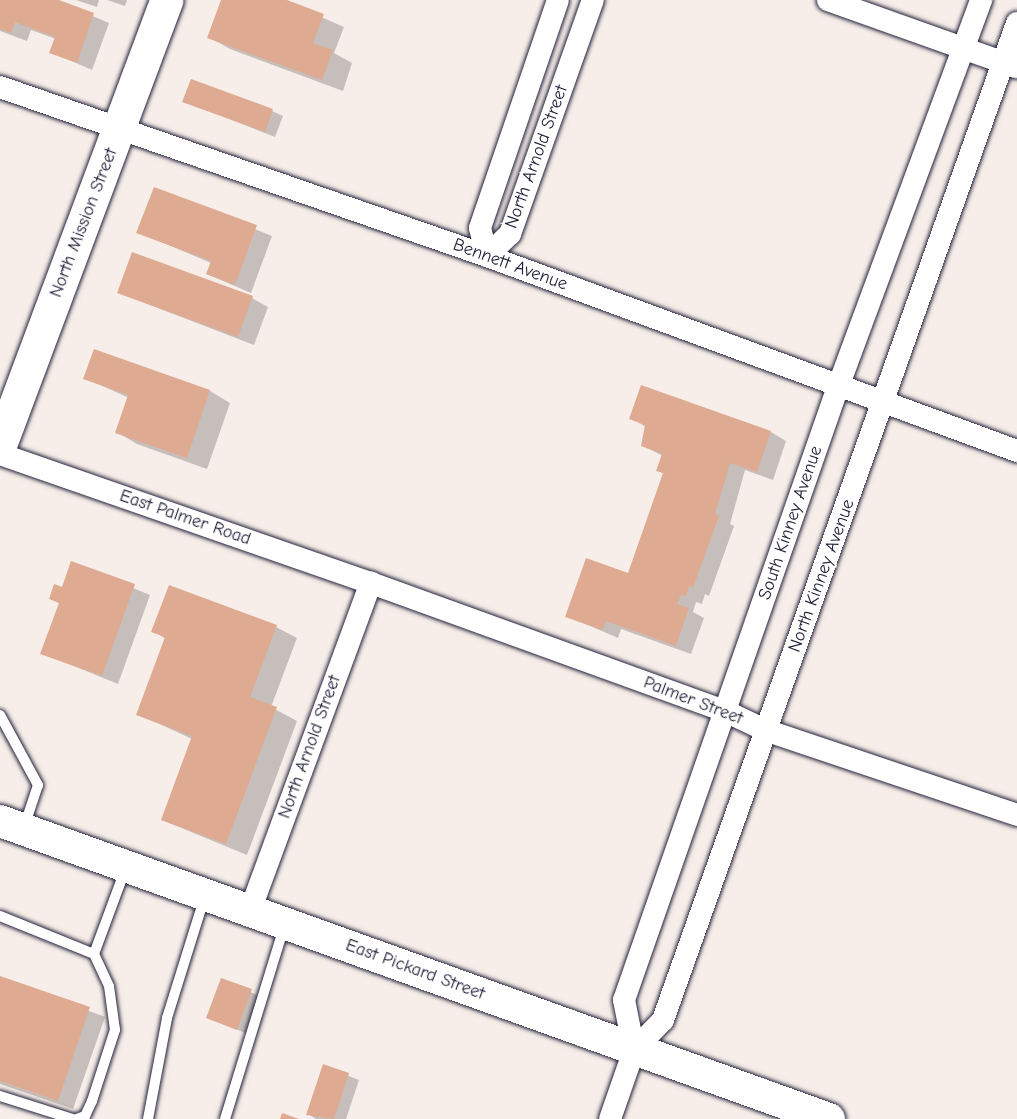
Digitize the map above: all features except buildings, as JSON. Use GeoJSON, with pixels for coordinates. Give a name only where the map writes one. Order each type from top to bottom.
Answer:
{"type":"FeatureCollection","features":[{"type":"Feature","properties":{"kind":"main road","name":"North Mission Street"},"geometry":{"type":"LineString","coordinates":[[0,446],[120,129],[166,0]]}},
{"type":"Feature","properties":{"kind":"main road","name":"East Pickard Street"},"geometry":{"type":"LineString","coordinates":[[11,826],[829,1119]]}},
{"type":"Feature","properties":{"kind":"street","name":"North Arnold Street"},"geometry":{"type":"LineString","coordinates":[[558,0],[480,228],[488,256],[510,234],[593,0]]}},
{"type":"Feature","properties":{"kind":"street"},"geometry":{"type":"LineString","coordinates":[[828,0],[964,50],[1010,64]]}},
{"type":"Feature","properties":{"kind":"street","name":"South Kinney Avenue"},"geometry":{"type":"LineString","coordinates":[[634,1050],[624,1000],[838,387],[981,0]]}},
{"type":"Feature","properties":{"kind":"street","name":"North Kinney Avenue"},"geometry":{"type":"LineString","coordinates":[[610,1119],[634,1050],[663,1020],[765,730],[1010,64],[1017,23]]}},
{"type":"Feature","properties":{"kind":"street","name":"Bennett Avenue"},"geometry":{"type":"LineString","coordinates":[[0,87],[488,256],[1017,452]]}},
{"type":"Feature","properties":{"kind":"street","name":"East Palmer Road"},"geometry":{"type":"LineString","coordinates":[[0,454],[371,583]]}},
{"type":"Feature","properties":{"kind":"street","name":"North Arnold Street"},"geometry":{"type":"LineString","coordinates":[[250,911],[371,583]]}},
{"type":"Feature","properties":{"kind":"street","name":"Palmer Street"},"geometry":{"type":"LineString","coordinates":[[371,583],[725,711],[765,730],[1017,815]]}},
{"type":"Feature","properties":{"kind":"lane"},"geometry":{"type":"LineString","coordinates":[[0,715],[38,785],[11,826]]}},
{"type":"Feature","properties":{"kind":"lane"},"geometry":{"type":"LineString","coordinates":[[94,954],[126,867]]}},
{"type":"Feature","properties":{"kind":"lane"},"geometry":{"type":"LineString","coordinates":[[148,1119],[167,1018],[205,895]]}},
{"type":"Feature","properties":{"kind":"lane"},"geometry":{"type":"LineString","coordinates":[[0,916],[94,954],[109,987],[115,1030],[85,1116],[75,1119],[0,1096]]}},
{"type":"Feature","properties":{"kind":"lane"},"geometry":{"type":"LineString","coordinates":[[225,1119],[285,923]]}}]}
